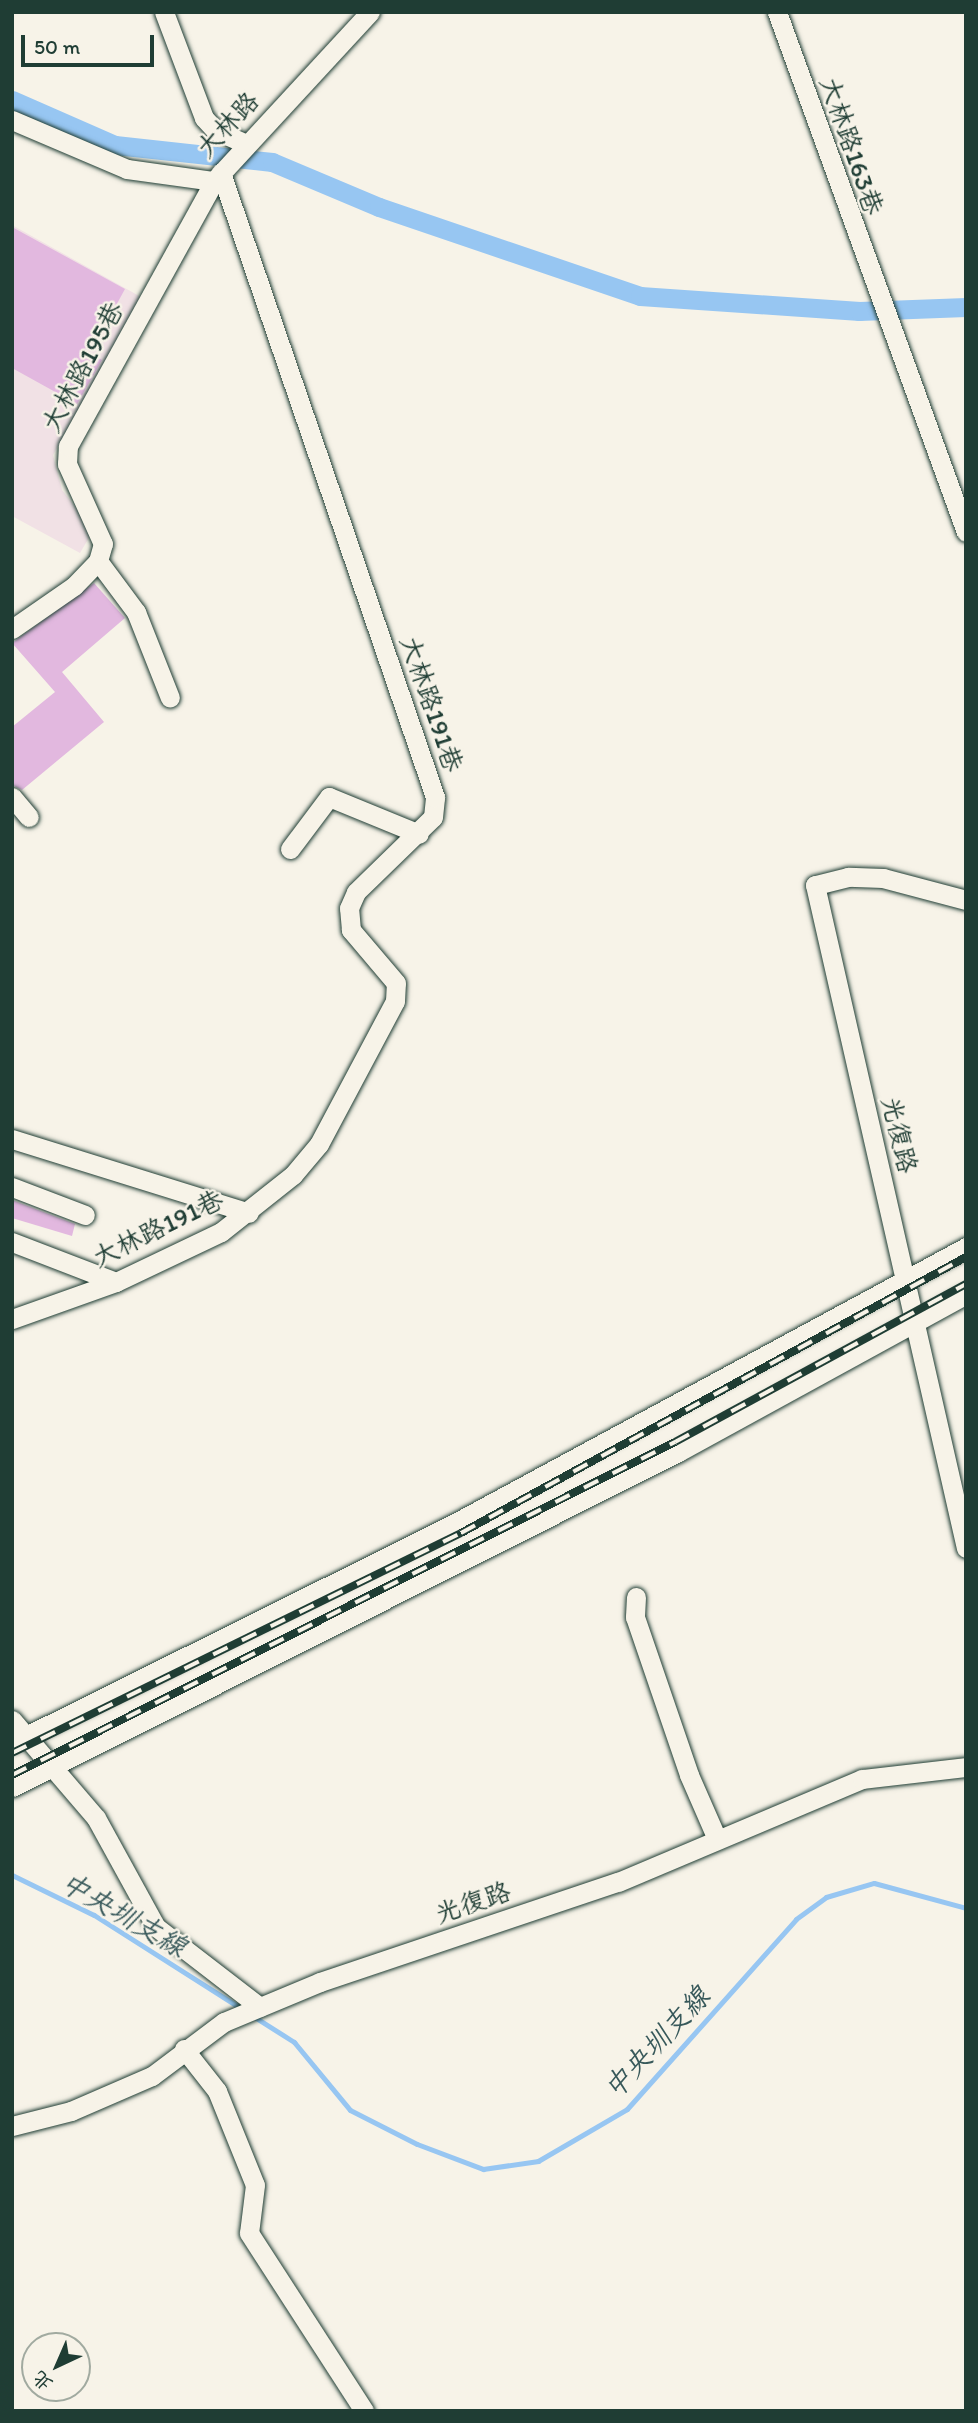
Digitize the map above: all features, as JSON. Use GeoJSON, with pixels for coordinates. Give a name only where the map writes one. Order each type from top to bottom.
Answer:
{"type":"FeatureCollection","features":[{"type":"Feature","properties":{"kind":"street"},"geometry":{"type":"LineString","coordinates":[[164,12],[204,118],[215,130],[246,144]]}},
{"type":"Feature","properties":{"kind":"street","name":"大林路"},"geometry":{"type":"LineString","coordinates":[[12,120],[127,169],[219,174],[370,12]]}},
{"type":"Feature","properties":{"kind":"street","name":"大林路163巷"},"geometry":{"type":"LineString","coordinates":[[777,12],[876,297],[966,531]]}},
{"type":"Feature","properties":{"kind":"street","name":"大林路195巷"},"geometry":{"type":"LineString","coordinates":[[98,561],[103,544],[67,464],[68,446],[219,174]]}},
{"type":"Feature","properties":{"kind":"street","name":"大林路191巷"},"geometry":{"type":"LineString","coordinates":[[12,1320],[116,1282],[221,1233],[249,1213],[319,1144],[395,1001],[396,983],[351,930],[349,908],[356,892],[419,834],[433,817],[435,797],[219,174]]}},
{"type":"Feature","properties":{"kind":"street"},"geometry":{"type":"LineString","coordinates":[[12,629],[74,586],[98,561],[136,612],[170,698]]}},
{"type":"Feature","properties":{"kind":"street"},"geometry":{"type":"LineString","coordinates":[[12,797],[29,817]]}},
{"type":"Feature","properties":{"kind":"street"},"geometry":{"type":"LineString","coordinates":[[290,849],[329,797],[419,834]]}},
{"type":"Feature","properties":{"kind":"street","name":"光復路"},"geometry":{"type":"LineString","coordinates":[[966,900],[883,878],[848,877],[815,885],[966,1548]]}},
{"type":"Feature","properties":{"kind":"street"},"geometry":{"type":"LineString","coordinates":[[12,1139],[249,1213]]}},
{"type":"Feature","properties":{"kind":"street"},"geometry":{"type":"LineString","coordinates":[[12,1187],[85,1215]]}},
{"type":"Feature","properties":{"kind":"street"},"geometry":{"type":"LineString","coordinates":[[12,1242],[116,1282]]}},
{"type":"Feature","properties":{"kind":"street"},"geometry":{"type":"LineString","coordinates":[[19,1740],[455,1523],[966,1247]]}},
{"type":"Feature","properties":{"kind":"street"},"geometry":{"type":"LineString","coordinates":[[12,1787],[666,1458],[966,1294]]}},
{"type":"Feature","properties":{"kind":"street"},"geometry":{"type":"LineString","coordinates":[[636,1597],[635,1617],[688,1775],[717,1839]]}},
{"type":"Feature","properties":{"kind":"street"},"geometry":{"type":"LineString","coordinates":[[12,1720],[19,1740],[53,1768],[96,1818],[156,1927],[260,2007]]}},
{"type":"Feature","properties":{"kind":"street","name":"光復路"},"geometry":{"type":"LineString","coordinates":[[12,2126],[71,2111],[152,2076],[184,2049],[223,2022],[618,1882],[862,1779],[966,1767]]}},
{"type":"Feature","properties":{"kind":"street"},"geometry":{"type":"LineString","coordinates":[[184,2049],[217,2091],[256,2185],[249,2233],[364,2411]]}},
{"type":"Feature","properties":{"kind":"shaded area"},"geometry":{"type":"Polygon","coordinates":[[[12,225],[141,297],[53,455],[62,490],[87,522],[90,536],[80,553],[12,516],[12,225]]]}},
{"type":"Feature","properties":{"kind":"building"},"geometry":{"type":"Polygon","coordinates":[[[12,227],[125,289],[90,353],[102,360],[77,404],[12,368],[12,227]]]}},
{"type":"Feature","properties":{"kind":"building"},"geometry":{"type":"Polygon","coordinates":[[[94,583],[125,618],[62,672],[104,722],[22,790],[12,785],[12,727],[55,692],[12,643],[94,583]]]}},
{"type":"Feature","properties":{"kind":"building"},"geometry":{"type":"Polygon","coordinates":[[[12,1200],[75,1224],[72,1236],[12,1218],[12,1200]]]}},
{"type":"Feature","properties":{"kind":"waterway"},"geometry":{"type":"LineString","coordinates":[[12,100],[115,145],[272,162],[379,207],[640,296],[859,311],[966,307]]}},
{"type":"Feature","properties":{"kind":"waterway","name":"中央圳支線"},"geometry":{"type":"LineString","coordinates":[[12,1875],[94,1915],[242,2009]]}},
{"type":"Feature","properties":{"kind":"waterway","name":"中央圳支線"},"geometry":{"type":"LineString","coordinates":[[253,2016],[294,2042],[350,2110],[417,2144],[483,2169],[538,2161],[627,2109],[796,1919],[826,1897],[874,1883],[966,1908]]}},
{"type":"Feature","properties":{"kind":"railway"},"geometry":{"type":"LineString","coordinates":[[12,1753],[461,1533],[966,1257]]}},
{"type":"Feature","properties":{"kind":"railway"},"geometry":{"type":"LineString","coordinates":[[12,1775],[675,1442],[966,1284]]}}]}
